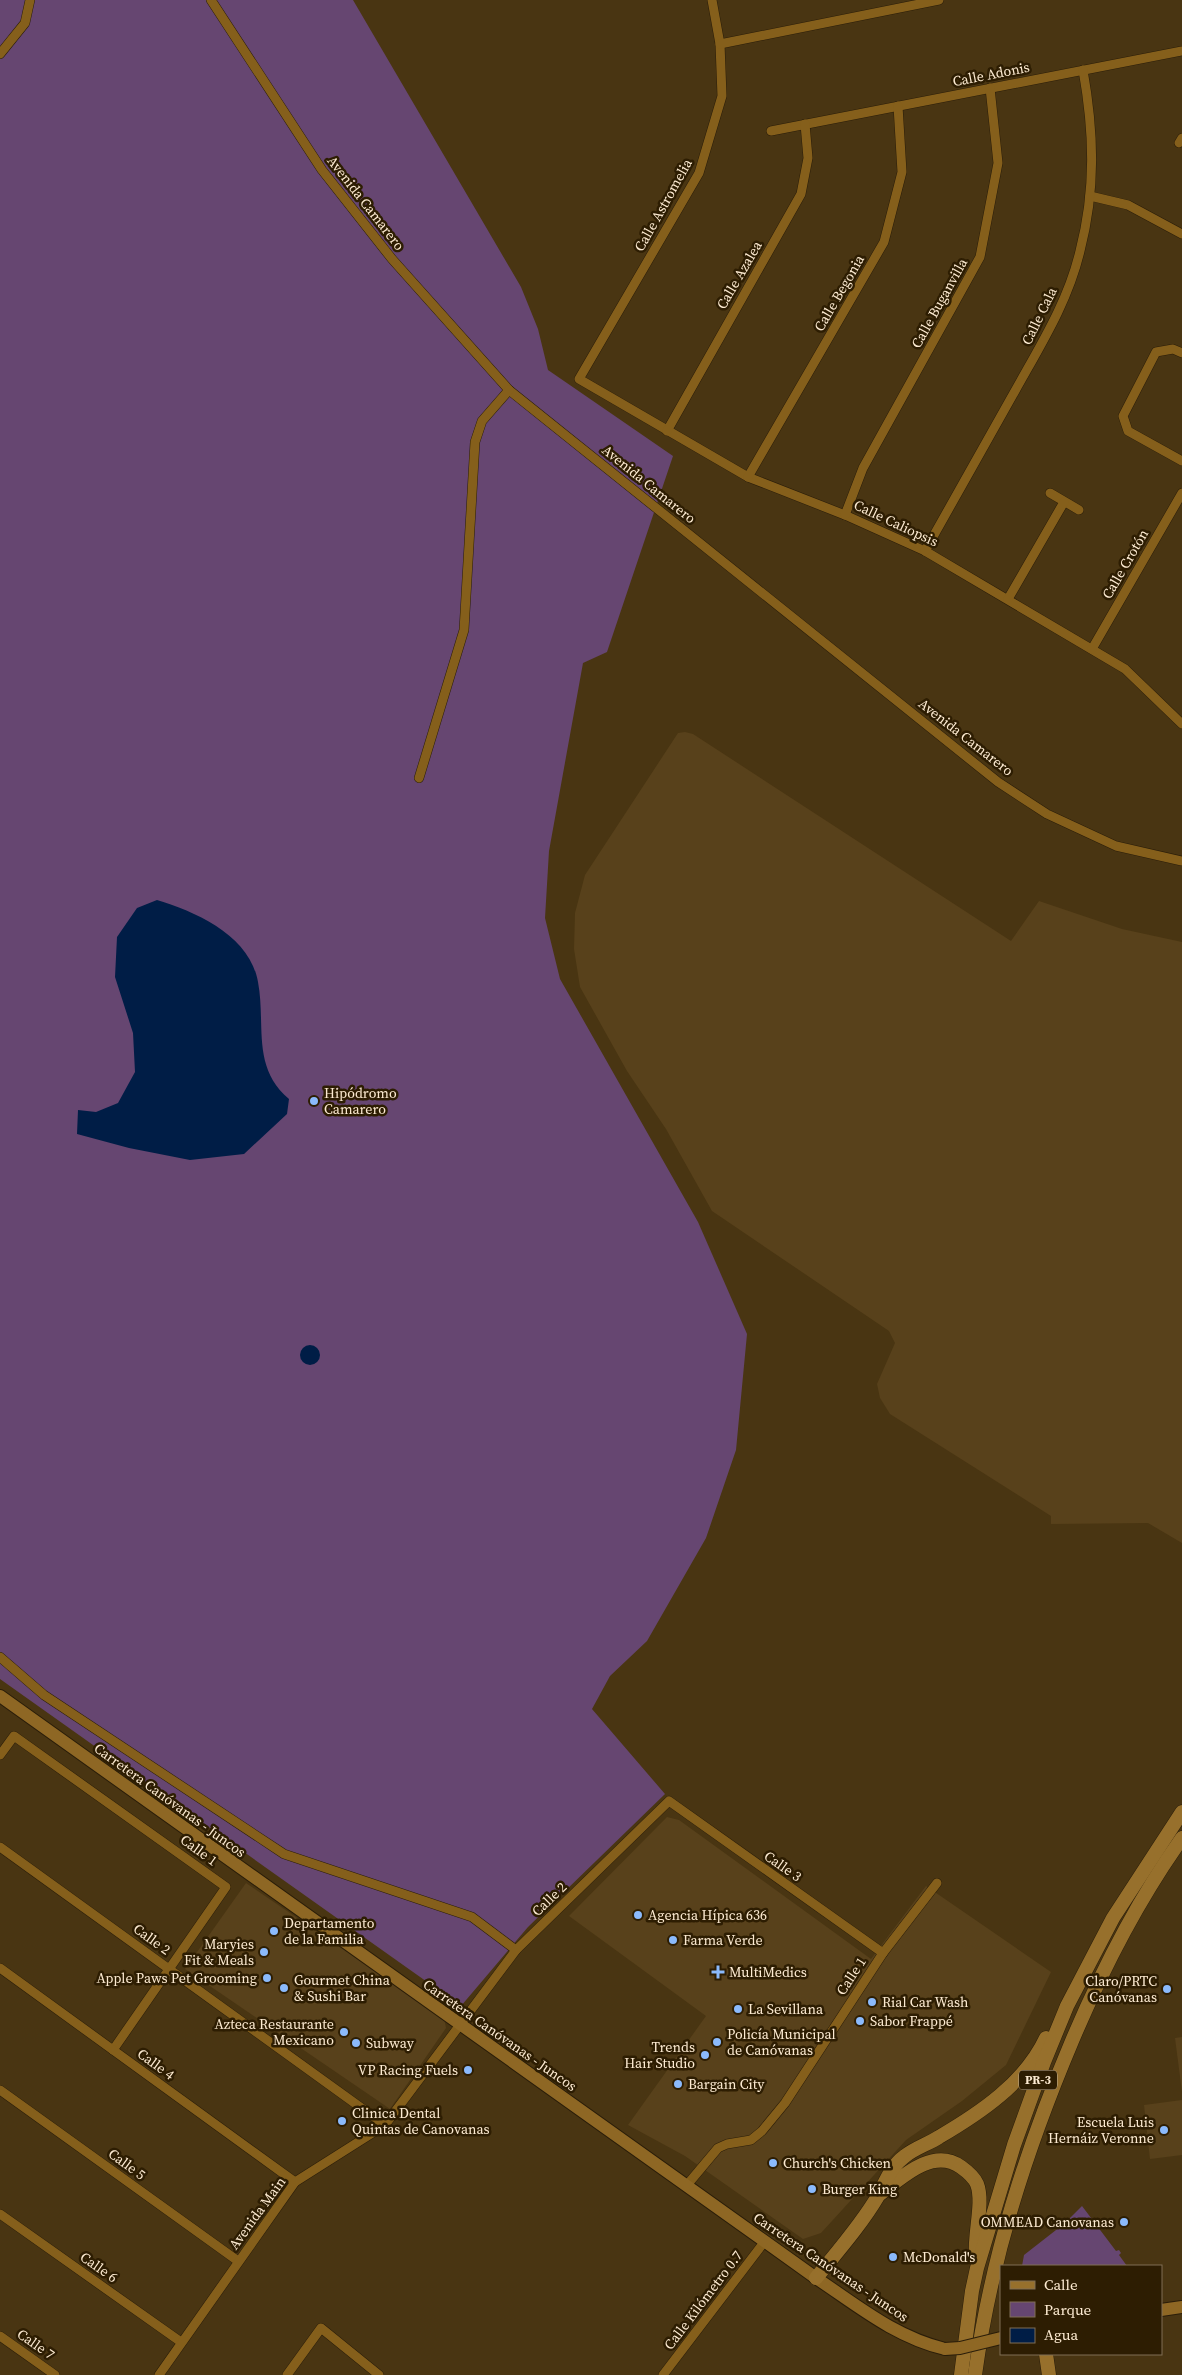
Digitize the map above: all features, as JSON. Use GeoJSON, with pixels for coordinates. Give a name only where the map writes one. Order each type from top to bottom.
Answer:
{"type":"FeatureCollection","features":[{"type":"Feature","properties":{"kind":"main road","name":"Carretera Canóvanas - Juncos"},"geometry":{"type":"LineString","coordinates":[[0,1696],[816,2278],[898,2333],[925,2344],[945,2348],[960,2348],[1000,2338]]}},
{"type":"Feature","properties":{"kind":"main road","name":"PR-3"},"geometry":{"type":"LineString","coordinates":[[961,2375],[972,2291],[977,2268],[1014,2145],[1067,2006],[1114,1918],[1182,1812]]}},
{"type":"Feature","properties":{"kind":"main road","name":"PR-3"},"geometry":{"type":"LineString","coordinates":[[975,2375],[1003,2232],[1024,2162],[1048,2098],[1092,1994],[1113,1951],[1156,1874],[1182,1838]]}},
{"type":"Feature","properties":{"kind":"main road"},"geometry":{"type":"LineString","coordinates":[[816,2278],[878,2196],[888,2174],[905,2156],[959,2125],[1007,2090],[1032,2062],[1055,2019],[1067,2006]]}},
{"type":"Feature","properties":{"kind":"main road"},"geometry":{"type":"LineString","coordinates":[[878,2196],[908,2172],[930,2162],[944,2160],[958,2165],[970,2173],[977,2184],[978,2196],[975,2250],[977,2268]]}},
{"type":"Feature","properties":{"kind":"main road"},"geometry":{"type":"LineString","coordinates":[[1162,2310],[1182,2307]]}},
{"type":"Feature","properties":{"kind":"main road"},"geometry":{"type":"LineString","coordinates":[[1046,2355],[1049,2375]]}},
{"type":"Feature","properties":{"kind":"street"},"geometry":{"type":"LineString","coordinates":[[0,54],[25,24],[30,0]]}},
{"type":"Feature","properties":{"kind":"street","name":"Avenida Camarero"},"geometry":{"type":"LineString","coordinates":[[211,0],[322,170],[392,259],[509,390],[998,782],[1047,814],[1116,846],[1182,861]]}},
{"type":"Feature","properties":{"kind":"street","name":"Calle Astromelia"},"geometry":{"type":"LineString","coordinates":[[579,379],[699,173],[722,96],[720,44],[712,0]]}},
{"type":"Feature","properties":{"kind":"street"},"geometry":{"type":"LineString","coordinates":[[720,44],[939,0]]}},
{"type":"Feature","properties":{"kind":"street","name":"Calle Adonis"},"geometry":{"type":"LineString","coordinates":[[772,130],[1182,51]]}},
{"type":"Feature","properties":{"kind":"street","name":"Calle Cala"},"geometry":{"type":"LineString","coordinates":[[925,551],[1062,307],[1080,251],[1090,196],[1093,152],[1091,114],[1083,70]]}},
{"type":"Feature","properties":{"kind":"street","name":"Calle Buganvilla"},"geometry":{"type":"LineString","coordinates":[[845,515],[863,468],[980,257],[998,163],[990,88]]}},
{"type":"Feature","properties":{"kind":"street","name":"Calle Begonia"},"geometry":{"type":"LineString","coordinates":[[748,477],[884,242],[902,172],[898,106]]}},
{"type":"Feature","properties":{"kind":"street","name":"Calle Azalea"},"geometry":{"type":"LineString","coordinates":[[667,431],[801,194],[808,158],[805,124]]}},
{"type":"Feature","properties":{"kind":"street"},"geometry":{"type":"LineString","coordinates":[[1090,196],[1128,205],[1182,234]]}},
{"type":"Feature","properties":{"kind":"street"},"geometry":{"type":"LineString","coordinates":[[1182,354],[1173,349],[1156,352],[1123,416],[1128,431],[1182,461]]}},
{"type":"Feature","properties":{"kind":"street","name":"Calle Caliopsis"},"geometry":{"type":"LineString","coordinates":[[579,379],[748,477],[845,515],[925,551],[1125,669],[1182,724]]}},
{"type":"Feature","properties":{"kind":"street"},"geometry":{"type":"LineString","coordinates":[[419,778],[464,630],[475,442],[482,420],[509,390]]}},
{"type":"Feature","properties":{"kind":"street","name":"Calle Crotón"},"geometry":{"type":"LineString","coordinates":[[1092,649],[1182,492]]}},
{"type":"Feature","properties":{"kind":"street"},"geometry":{"type":"LineString","coordinates":[[1050,493],[1078,510]]}},
{"type":"Feature","properties":{"kind":"street"},"geometry":{"type":"LineString","coordinates":[[1008,599],[1064,502]]}},
{"type":"Feature","properties":{"kind":"street"},"geometry":{"type":"LineString","coordinates":[[0,1657],[44,1695],[284,1854],[472,1917],[516,1950]]}},
{"type":"Feature","properties":{"kind":"street","name":"Calle 1"},"geometry":{"type":"LineString","coordinates":[[0,1755],[14,1736],[226,1887],[114,2050]]}},
{"type":"Feature","properties":{"kind":"street","name":"Calle 2"},"geometry":{"type":"LineString","coordinates":[[460,2025],[516,1950],[668,1801]]}},
{"type":"Feature","properties":{"kind":"street","name":"Calle 3"},"geometry":{"type":"LineString","coordinates":[[668,1801],[882,1953]]}},
{"type":"Feature","properties":{"kind":"street","name":"Calle 2"},"geometry":{"type":"LineString","coordinates":[[0,1847],[385,2125]]}},
{"type":"Feature","properties":{"kind":"street","name":"Calle 1"},"geometry":{"type":"LineString","coordinates":[[687,2185],[718,2148],[727,2144],[751,2140],[762,2132],[784,2103],[882,1953],[937,1883]]}},
{"type":"Feature","properties":{"kind":"street","name":"Calle 4"},"geometry":{"type":"LineString","coordinates":[[0,1968],[295,2182]]}},
{"type":"Feature","properties":{"kind":"street","name":"Avenida Main"},"geometry":{"type":"LineString","coordinates":[[159,2375],[295,2182],[385,2125],[460,2025]]}},
{"type":"Feature","properties":{"kind":"street","name":"Calle 5"},"geometry":{"type":"LineString","coordinates":[[0,2090],[238,2261]]}},
{"type":"Feature","properties":{"kind":"street","name":"Calle 6"},"geometry":{"type":"LineString","coordinates":[[0,2214],[181,2342]]}},
{"type":"Feature","properties":{"kind":"street","name":"Calle Kilómetro 0.7"},"geometry":{"type":"LineString","coordinates":[[663,2375],[765,2241]]}},
{"type":"Feature","properties":{"kind":"street"},"geometry":{"type":"LineString","coordinates":[[287,2375],[321,2328],[379,2375]]}},
{"type":"Feature","properties":{"kind":"street","name":"Calle 7"},"geometry":{"type":"LineString","coordinates":[[0,2336],[55,2375]]}},
{"type":"Feature","properties":{"kind":"shaded area"},"geometry":{"type":"Polygon","coordinates":[[[678,733],[693,734],[1011,941],[1039,901],[1122,929],[1182,942],[1182,1543],[1148,1523],[1051,1524],[1051,1516],[890,1414],[880,1398],[877,1384],[895,1343],[889,1331],[712,1211],[666,1129],[627,1071],[580,987],[574,949],[575,913],[585,875],[678,733]]]}},
{"type":"Feature","properties":{"kind":"shaded area"},"geometry":{"type":"Polygon","coordinates":[[[667,1817],[679,1820],[871,1959],[926,1886],[1051,1972],[1006,2065],[962,2101],[906,2140],[821,2233],[803,2239],[685,2156],[628,2125],[706,2016],[569,1916],[667,1817]]]}},
{"type":"Feature","properties":{"kind":"shaded area"},"geometry":{"type":"Polygon","coordinates":[[[246,1883],[444,2018],[446,2028],[390,2109],[185,1969],[246,1883]]]}},
{"type":"Feature","properties":{"kind":"shaded area","name":"Escuela Luis Hernáiz Veronne"},"geometry":{"type":"Polygon","coordinates":[[[1182,2037],[1182,2092],[1175,2038],[1182,2037]]]}},
{"type":"Feature","properties":{"kind":"shaded area","name":"Escuela Luis Hernáiz Veronne"},"geometry":{"type":"Polygon","coordinates":[[[1182,2100],[1182,2155],[1150,2159],[1144,2105],[1182,2100]]]}},
{"type":"Feature","properties":{"kind":"green space","name":"Hipódromo Camarero"},"geometry":{"type":"Polygon","coordinates":[[[0,0],[353,0],[521,287],[538,329],[548,370],[673,456],[607,652],[583,663],[549,851],[545,918],[560,979],[698,1222],[747,1334],[736,1450],[706,1538],[647,1641],[610,1676],[592,1709],[665,1794],[528,1927],[461,2006],[0,1679],[0,0]]]}},
{"type":"Feature","properties":{"kind":"green space"},"geometry":{"type":"Polygon","coordinates":[[[1082,2206],[1116,2251],[1119,2250],[1121,2253],[1119,2255],[1126,2265],[1022,2265],[1024,2255],[1065,2223],[1082,2206]]]}},
{"type":"Feature","properties":{"kind":"water"},"geometry":{"type":"Polygon","coordinates":[[[157,900],[189,911],[220,928],[244,951],[253,966],[258,982],[262,1044],[265,1059],[269,1073],[277,1087],[289,1099],[287,1114],[244,1154],[190,1160],[129,1148],[77,1134],[78,1110],[96,1112],[118,1103],[135,1072],[133,1033],[115,977],[117,937],[137,908],[157,900]]]}},
{"type":"Feature","properties":{"kind":"water"},"geometry":{"type":"Polygon","coordinates":[[[310,1345],[317,1348],[320,1355],[317,1362],[310,1365],[303,1362],[300,1355],[303,1348],[310,1345]]]}},
{"type":"Feature","properties":{"kind":"place","name":"Hipódromo Camarero"},"geometry":{"type":"Point","coordinates":[314,1101]}},
{"type":"Feature","properties":{"kind":"place","name":"Agencia Hípica 636"},"geometry":{"type":"Point","coordinates":[638,1915]}},
{"type":"Feature","properties":{"kind":"place","name":"Departamento de la Familia"},"geometry":{"type":"Point","coordinates":[274,1931]}},
{"type":"Feature","properties":{"kind":"place","name":"Farma Verde"},"geometry":{"type":"Point","coordinates":[673,1940]}},
{"type":"Feature","properties":{"kind":"place","name":"Maryies Fit & Meals"},"geometry":{"type":"Point","coordinates":[264,1952]}},
{"type":"Feature","properties":{"kind":"place","name":"MultiMedics"},"geometry":{"type":"Point","coordinates":[718,1972]}},
{"type":"Feature","properties":{"kind":"place","name":"Apple Paws Pet Grooming"},"geometry":{"type":"Point","coordinates":[267,1978]}},
{"type":"Feature","properties":{"kind":"place","name":"Gourmet China & Sushi Bar"},"geometry":{"type":"Point","coordinates":[284,1988]}},
{"type":"Feature","properties":{"kind":"place","name":"Claro/PRTC Canóvanas"},"geometry":{"type":"Point","coordinates":[1167,1989]}},
{"type":"Feature","properties":{"kind":"place","name":"Rial Car Wash"},"geometry":{"type":"Point","coordinates":[872,2002]}},
{"type":"Feature","properties":{"kind":"place","name":"La Sevillana"},"geometry":{"type":"Point","coordinates":[738,2009]}},
{"type":"Feature","properties":{"kind":"place","name":"Sabor Frappé"},"geometry":{"type":"Point","coordinates":[860,2021]}},
{"type":"Feature","properties":{"kind":"place","name":"Azteca Restaurante Mexicano"},"geometry":{"type":"Point","coordinates":[344,2032]}},
{"type":"Feature","properties":{"kind":"place","name":"Policía Municipal de Canóvanas"},"geometry":{"type":"Point","coordinates":[717,2042]}},
{"type":"Feature","properties":{"kind":"place","name":"Subway"},"geometry":{"type":"Point","coordinates":[356,2043]}},
{"type":"Feature","properties":{"kind":"place","name":"Trends Hair Studio"},"geometry":{"type":"Point","coordinates":[705,2055]}},
{"type":"Feature","properties":{"kind":"place","name":"VP Racing Fuels"},"geometry":{"type":"Point","coordinates":[468,2070]}},
{"type":"Feature","properties":{"kind":"place","name":"Bargain City"},"geometry":{"type":"Point","coordinates":[678,2084]}},
{"type":"Feature","properties":{"kind":"place","name":"Clinica Dental Quintas de Canovanas"},"geometry":{"type":"Point","coordinates":[342,2121]}},
{"type":"Feature","properties":{"kind":"place","name":"Escuela Luis Hernáiz Veronne"},"geometry":{"type":"Point","coordinates":[1164,2130]}},
{"type":"Feature","properties":{"kind":"place","name":"Church's Chicken"},"geometry":{"type":"Point","coordinates":[773,2163]}},
{"type":"Feature","properties":{"kind":"place","name":"Burger King"},"geometry":{"type":"Point","coordinates":[812,2189]}},
{"type":"Feature","properties":{"kind":"place","name":"OMMEAD Canovanas"},"geometry":{"type":"Point","coordinates":[1124,2222]}},
{"type":"Feature","properties":{"kind":"place","name":"McDonald's"},"geometry":{"type":"Point","coordinates":[893,2257]}}]}
